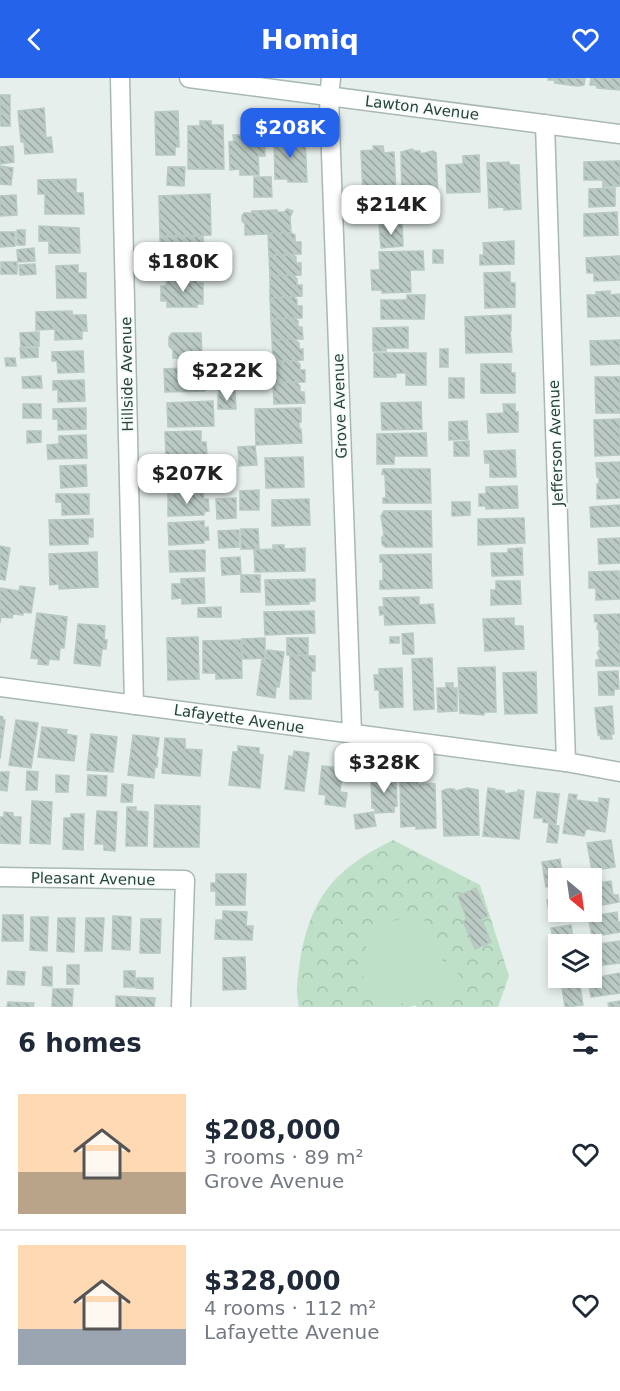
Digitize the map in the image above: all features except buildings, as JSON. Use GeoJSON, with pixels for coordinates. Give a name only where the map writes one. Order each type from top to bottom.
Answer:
{"type":"FeatureCollection","features":[{"type":"Feature","properties":{"kind":"street","name":"Hillside Avenue"},"geometry":{"type":"LineString","coordinates":[[120,78],[134,705]]}},
{"type":"Feature","properties":{"kind":"street","name":"Lawton Avenue"},"geometry":{"type":"LineString","coordinates":[[189,78],[620,134]]}},
{"type":"Feature","properties":{"kind":"street","name":"Grove Avenue"},"geometry":{"type":"LineString","coordinates":[[331,78],[329,96],[352,734]]}},
{"type":"Feature","properties":{"kind":"street","name":"Jefferson Avenue"},"geometry":{"type":"LineString","coordinates":[[545,124],[566,762]]}},
{"type":"Feature","properties":{"kind":"street","name":"Lafayette Avenue"},"geometry":{"type":"LineString","coordinates":[[0,687],[566,762],[620,772]]}},
{"type":"Feature","properties":{"kind":"street","name":"Pleasant Avenue"},"geometry":{"type":"LineString","coordinates":[[0,877],[185,880],[181,1007]]}},
{"type":"Feature","properties":{"kind":"green space"},"geometry":{"type":"Polygon","coordinates":[[[393,840],[480,885],[509,976],[498,1007],[417,1007],[415,1005],[410,1007],[299,1007],[297,990],[300,961],[311,919],[319,902],[341,874],[356,862],[393,840]]]}},
{"type":"Feature","properties":{"kind":"green space"},"geometry":{"type":"Polygon","coordinates":[[[407,918],[422,919],[427,922],[443,962],[451,961],[461,979],[455,991],[434,997],[430,991],[401,1004],[386,1004],[378,1000],[367,985],[363,972],[366,947],[382,927],[407,918]]]}}]}
